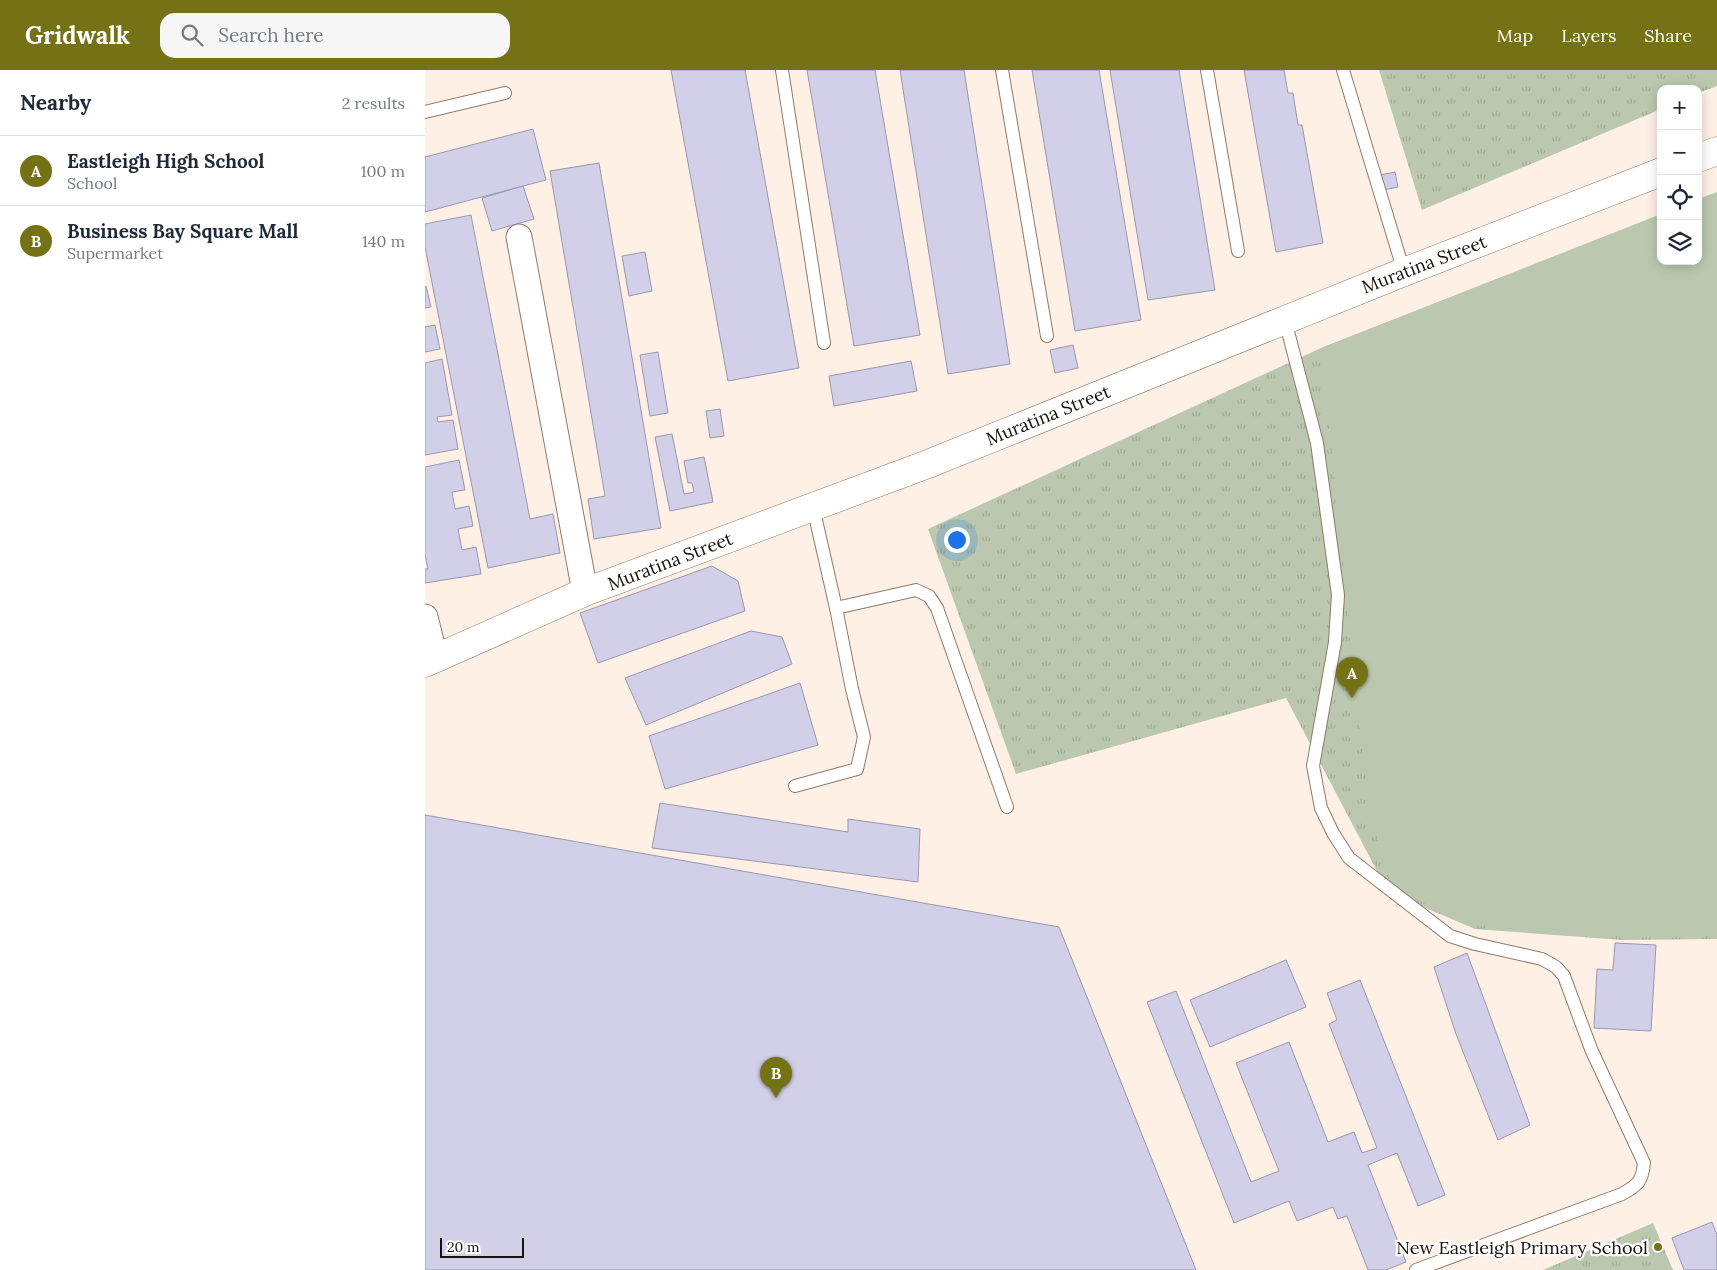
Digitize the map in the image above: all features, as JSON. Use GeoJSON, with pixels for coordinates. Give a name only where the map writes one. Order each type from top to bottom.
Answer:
{"type":"FeatureCollection","features":[{"type":"Feature","properties":{"kind":"main road"},"geometry":{"type":"LineString","coordinates":[[1702,157],[1717,151]]}},
{"type":"Feature","properties":{"kind":"main road","name":"Muratina Street"},"geometry":{"type":"LineString","coordinates":[[428,660],[585,592],[928,464],[1404,272],[1657,174]]}},
{"type":"Feature","properties":{"kind":"street"},"geometry":{"type":"LineString","coordinates":[[519,237],[585,592]]}},
{"type":"Feature","properties":{"kind":"street"},"geometry":{"type":"LineString","coordinates":[[425,617],[428,660]]}},
{"type":"Feature","properties":{"kind":"lane"},"geometry":{"type":"LineString","coordinates":[[783,70],[824,343]]}},
{"type":"Feature","properties":{"kind":"lane"},"geometry":{"type":"LineString","coordinates":[[1002,70],[1047,336]]}},
{"type":"Feature","properties":{"kind":"lane"},"geometry":{"type":"LineString","coordinates":[[1207,70],[1238,251]]}},
{"type":"Feature","properties":{"kind":"lane"},"geometry":{"type":"LineString","coordinates":[[1343,70],[1404,272]]}},
{"type":"Feature","properties":{"kind":"lane"},"geometry":{"type":"LineString","coordinates":[[425,112],[505,93]]}},
{"type":"Feature","properties":{"kind":"lane"},"geometry":{"type":"LineString","coordinates":[[1285,320],[1317,443],[1338,595],[1335,642],[1313,766],[1321,808],[1333,834],[1349,858],[1450,936],[1475,944],[1542,959],[1556,967],[1564,976],[1591,1049],[1644,1163],[1642,1178],[1635,1186],[1621,1194],[1416,1270]]}},
{"type":"Feature","properties":{"kind":"lane"},"geometry":{"type":"LineString","coordinates":[[795,786],[857,769],[864,737],[813,507]]}},
{"type":"Feature","properties":{"kind":"lane"},"geometry":{"type":"LineString","coordinates":[[836,608],[915,590],[929,596],[937,608],[1007,807]]}},
{"type":"Feature","properties":{"kind":"green space"},"geometry":{"type":"Polygon","coordinates":[[[1379,70],[1717,70],[1717,86],[1702,92],[1702,85],[1657,85],[1657,111],[1422,210],[1379,70]]]}},
{"type":"Feature","properties":{"kind":"green space"},"geometry":{"type":"Polygon","coordinates":[[[1717,192],[1717,936],[1625,937],[1479,926],[1392,889],[1368,803],[1321,348],[1657,216],[1657,265],[1702,265],[1702,198],[1717,192]]]}},
{"type":"Feature","properties":{"kind":"green space"},"geometry":{"type":"Polygon","coordinates":[[[1717,193],[1717,939],[1622,940],[1475,929],[1388,892],[1286,698],[1016,774],[928,529],[1321,348],[1657,217],[1657,265],[1702,265],[1702,247],[1717,193]]]}},
{"type":"Feature","properties":{"kind":"green space"},"geometry":{"type":"Polygon","coordinates":[[[1653,1223],[1673,1270],[1543,1270],[1653,1223]]]}},
{"type":"Feature","properties":{"kind":"building"},"geometry":{"type":"Polygon","coordinates":[[[671,70],[745,70],[799,368],[728,381],[671,70]]]}},
{"type":"Feature","properties":{"kind":"building"},"geometry":{"type":"Polygon","coordinates":[[[807,70],[875,70],[920,335],[854,346],[807,70]]]}},
{"type":"Feature","properties":{"kind":"building"},"geometry":{"type":"Polygon","coordinates":[[[900,70],[964,70],[1010,364],[948,374],[900,70]]]}},
{"type":"Feature","properties":{"kind":"building"},"geometry":{"type":"Polygon","coordinates":[[[1032,70],[1099,70],[1141,320],[1075,331],[1032,70]]]}},
{"type":"Feature","properties":{"kind":"building"},"geometry":{"type":"Polygon","coordinates":[[[1110,70],[1179,70],[1215,290],[1148,300],[1110,70]]]}},
{"type":"Feature","properties":{"kind":"building"},"geometry":{"type":"Polygon","coordinates":[[[1244,70],[1284,70],[1288,93],[1293,93],[1298,125],[1302,125],[1323,243],[1276,252],[1244,70]]]}},
{"type":"Feature","properties":{"kind":"building"},"geometry":{"type":"Polygon","coordinates":[[[533,129],[546,180],[425,212],[425,157],[533,129]]]}},
{"type":"Feature","properties":{"kind":"building"},"geometry":{"type":"Polygon","coordinates":[[[599,163],[661,528],[594,539],[588,499],[605,496],[550,171],[599,163]]]}},
{"type":"Feature","properties":{"kind":"building"},"geometry":{"type":"Polygon","coordinates":[[[1395,172],[1398,187],[1383,190],[1380,175],[1395,172]]]}},
{"type":"Feature","properties":{"kind":"building"},"geometry":{"type":"Polygon","coordinates":[[[523,186],[534,219],[492,231],[482,198],[523,186]]]}},
{"type":"Feature","properties":{"kind":"building"},"geometry":{"type":"Polygon","coordinates":[[[471,215],[530,519],[553,514],[560,553],[488,568],[425,247],[425,224],[471,215]]]}},
{"type":"Feature","properties":{"kind":"building"},"geometry":{"type":"Polygon","coordinates":[[[645,252],[652,291],[629,296],[622,256],[645,252]]]}},
{"type":"Feature","properties":{"kind":"building"},"geometry":{"type":"Polygon","coordinates":[[[425,287],[431,307],[425,308],[425,287]]]}},
{"type":"Feature","properties":{"kind":"building"},"geometry":{"type":"Polygon","coordinates":[[[435,325],[440,349],[425,352],[425,327],[435,325]]]}},
{"type":"Feature","properties":{"kind":"building"},"geometry":{"type":"Polygon","coordinates":[[[1073,345],[1078,368],[1055,373],[1050,350],[1073,345]]]}},
{"type":"Feature","properties":{"kind":"building"},"geometry":{"type":"Polygon","coordinates":[[[658,352],[668,413],[650,416],[640,355],[658,352]]]}},
{"type":"Feature","properties":{"kind":"building"},"geometry":{"type":"Polygon","coordinates":[[[442,359],[452,415],[437,417],[438,422],[453,420],[458,449],[425,455],[425,363],[442,359]]]}},
{"type":"Feature","properties":{"kind":"building"},"geometry":{"type":"Polygon","coordinates":[[[911,361],[917,391],[834,406],[829,376],[911,361]]]}},
{"type":"Feature","properties":{"kind":"building"},"geometry":{"type":"Polygon","coordinates":[[[720,409],[724,436],[710,438],[706,411],[720,409]]]}},
{"type":"Feature","properties":{"kind":"building"},"geometry":{"type":"Polygon","coordinates":[[[672,434],[684,494],[694,492],[692,483],[688,483],[684,461],[704,457],[713,502],[670,511],[655,437],[672,434]]]}},
{"type":"Feature","properties":{"kind":"building"},"geometry":{"type":"Polygon","coordinates":[[[459,460],[465,490],[452,492],[455,509],[469,506],[473,526],[458,529],[462,550],[476,547],[481,574],[425,583],[425,569],[428,569],[425,555],[425,467],[459,460]]]}},
{"type":"Feature","properties":{"kind":"building"},"geometry":{"type":"Polygon","coordinates":[[[712,566],[738,581],[745,611],[598,663],[580,613],[712,566]]]}},
{"type":"Feature","properties":{"kind":"building"},"geometry":{"type":"Polygon","coordinates":[[[751,631],[782,637],[792,664],[646,725],[625,678],[751,631]]]}},
{"type":"Feature","properties":{"kind":"building"},"geometry":{"type":"Polygon","coordinates":[[[800,683],[818,745],[665,789],[649,736],[800,683]]]}},
{"type":"Feature","properties":{"kind":"building"},"geometry":{"type":"Polygon","coordinates":[[[660,803],[848,832],[848,819],[920,829],[918,882],[652,848],[660,803]]]}},
{"type":"Feature","properties":{"kind":"building"},"geometry":{"type":"Polygon","coordinates":[[[425,815],[1059,927],[1196,1270],[425,1270],[425,815]]]}},
{"type":"Feature","properties":{"kind":"building"},"geometry":{"type":"Polygon","coordinates":[[[1615,943],[1656,945],[1651,1031],[1594,1028],[1597,969],[1613,970],[1615,943]]]}},
{"type":"Feature","properties":{"kind":"building"},"geometry":{"type":"Polygon","coordinates":[[[1467,953],[1530,1125],[1498,1140],[1456,1034],[1434,967],[1467,953]]]}},
{"type":"Feature","properties":{"kind":"building"},"geometry":{"type":"Polygon","coordinates":[[[1286,960],[1306,1007],[1210,1047],[1190,1000],[1286,960]]]}},
{"type":"Feature","properties":{"kind":"building"},"geometry":{"type":"Polygon","coordinates":[[[1360,980],[1445,1195],[1418,1206],[1397,1153],[1368,1165],[1406,1262],[1386,1270],[1368,1270],[1347,1216],[1338,1219],[1333,1207],[1297,1221],[1289,1201],[1234,1223],[1147,1002],[1176,991],[1251,1182],[1279,1171],[1236,1063],[1289,1042],[1328,1142],[1354,1132],[1362,1153],[1377,1148],[1329,1024],[1337,1020],[1327,993],[1360,980]]]}},
{"type":"Feature","properties":{"kind":"building"},"geometry":{"type":"Polygon","coordinates":[[[1712,1222],[1717,1235],[1717,1270],[1684,1270],[1672,1238],[1712,1222]]]}},
{"type":"Feature","properties":{"kind":"place","name":"Eastleigh High School"},"geometry":{"type":"Point","coordinates":[1352,698]}},
{"type":"Feature","properties":{"kind":"place","name":"Business Bay Square Mall"},"geometry":{"type":"Point","coordinates":[776,1098]}},
{"type":"Feature","properties":{"kind":"place","name":"New Eastleigh Primary School"},"geometry":{"type":"Point","coordinates":[1658,1247]}}]}
